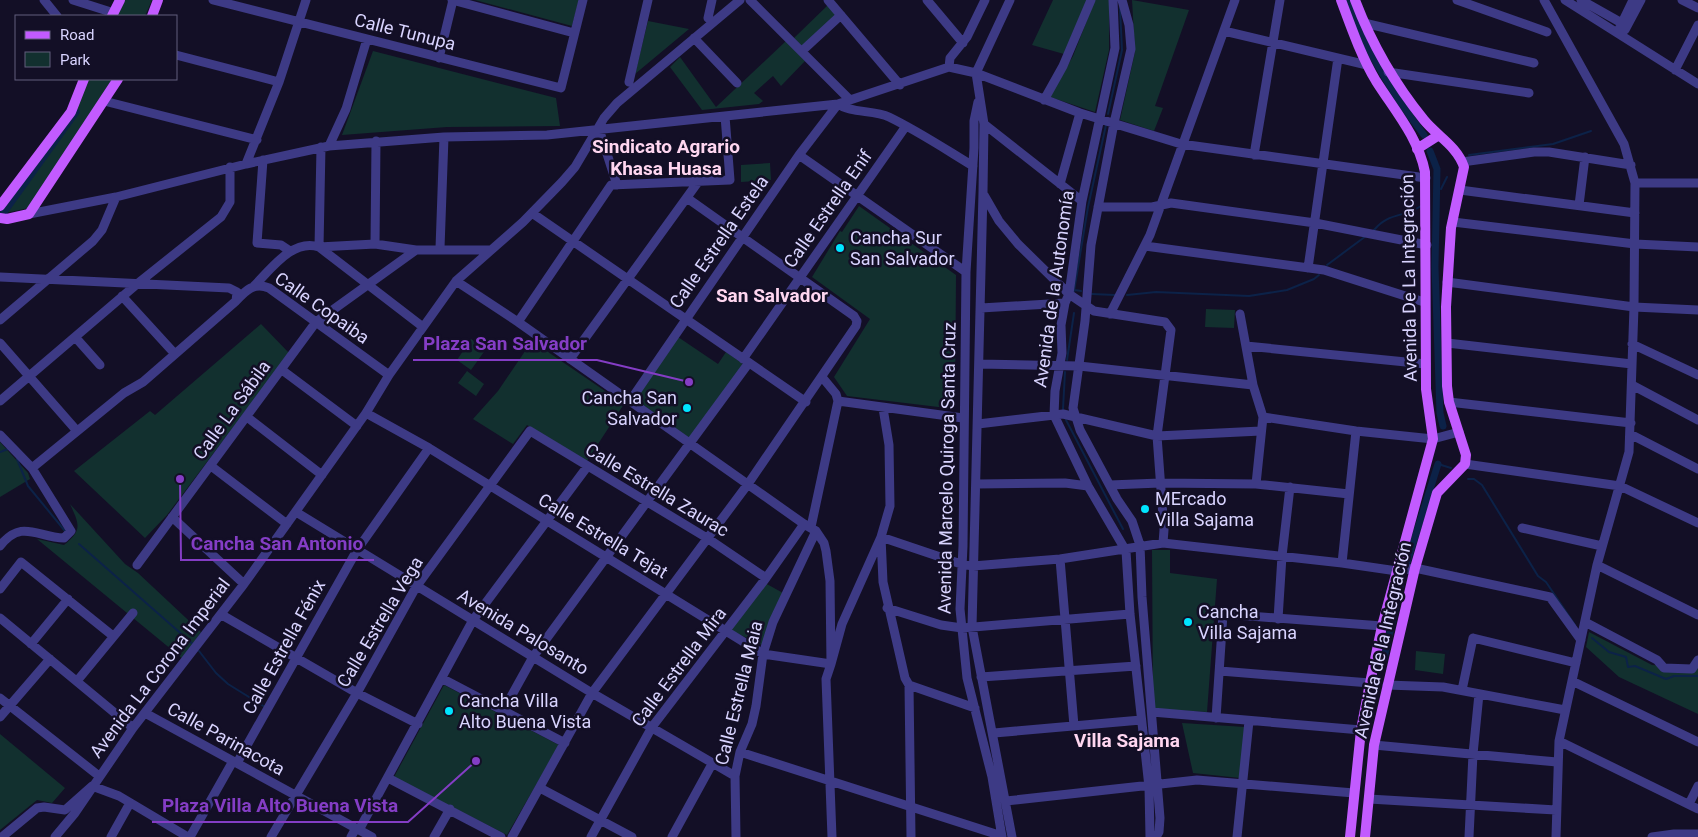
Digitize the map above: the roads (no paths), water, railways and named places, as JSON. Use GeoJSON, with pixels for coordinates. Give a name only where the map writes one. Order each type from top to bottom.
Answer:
{"type":"FeatureCollection","features":[{"type":"Feature","properties":{"kind":"main road"},"geometry":{"type":"LineString","coordinates":[[113,15],[120,0]]}},
{"type":"Feature","properties":{"kind":"main road"},"geometry":{"type":"LineString","coordinates":[[152,15],[158,0]]}},
{"type":"Feature","properties":{"kind":"main road","name":"Avenida De La Integración"},"geometry":{"type":"LineString","coordinates":[[1341,0],[1367,65],[1407,127],[1417,149],[1426,178],[1427,245],[1424,302],[1426,389],[1433,439],[1397,571]]}},
{"type":"Feature","properties":{"kind":"main road"},"geometry":{"type":"LineString","coordinates":[[1355,0],[1388,72],[1424,121],[1457,153],[1462,162]]}},
{"type":"Feature","properties":{"kind":"main road"},"geometry":{"type":"LineString","coordinates":[[0,206],[71,112],[84,80]]}},
{"type":"Feature","properties":{"kind":"main road"},"geometry":{"type":"LineString","coordinates":[[0,228],[4,219],[29,214],[117,80]]}},
{"type":"Feature","properties":{"kind":"main road"},"geometry":{"type":"LineString","coordinates":[[1417,149],[1439,135]]}},
{"type":"Feature","properties":{"kind":"main road","name":"Avenida De La Integración"},"geometry":{"type":"LineString","coordinates":[[1462,162],[1464,167],[1453,222],[1447,282],[1447,386],[1449,402],[1466,455],[1465,464]]}},
{"type":"Feature","properties":{"kind":"main road","name":"Avenida de la Integración"},"geometry":{"type":"LineString","coordinates":[[1365,837],[1374,745],[1415,568],[1437,493],[1465,464]]}},
{"type":"Feature","properties":{"kind":"main road","name":"Avenida de la Integración"},"geometry":{"type":"LineString","coordinates":[[1350,837],[1361,730],[1382,626],[1397,571]]}},
{"type":"Feature","properties":{"kind":"street"},"geometry":{"type":"LineString","coordinates":[[44,0],[56,15]]}},
{"type":"Feature","properties":{"kind":"street"},"geometry":{"type":"LineString","coordinates":[[73,0],[113,15]]}},
{"type":"Feature","properties":{"kind":"street","name":"Calle Tunupa"},"geometry":{"type":"LineString","coordinates":[[213,0],[561,88],[574,33]]}},
{"type":"Feature","properties":{"kind":"street"},"geometry":{"type":"LineString","coordinates":[[246,164],[280,82],[306,0]]}},
{"type":"Feature","properties":{"kind":"street"},"geometry":{"type":"LineString","coordinates":[[438,58],[453,0],[574,33],[583,0]]}},
{"type":"Feature","properties":{"kind":"street"},"geometry":{"type":"LineString","coordinates":[[629,82],[647,0]]}},
{"type":"Feature","properties":{"kind":"street"},"geometry":{"type":"LineString","coordinates":[[708,18],[712,0]]}},
{"type":"Feature","properties":{"kind":"street","name":"Avenida La Corona Imperial"},"geometry":{"type":"LineString","coordinates":[[55,837],[133,728],[222,615],[322,476],[366,413],[389,375],[456,281],[532,213],[575,167],[604,118],[617,104],[740,0]]}},
{"type":"Feature","properties":{"kind":"street"},"geometry":{"type":"LineString","coordinates":[[750,0],[849,100]]}},
{"type":"Feature","properties":{"kind":"street"},"geometry":{"type":"LineString","coordinates":[[828,0],[900,84]]}},
{"type":"Feature","properties":{"kind":"street"},"geometry":{"type":"LineString","coordinates":[[927,0],[963,43]]}},
{"type":"Feature","properties":{"kind":"street"},"geometry":{"type":"LineString","coordinates":[[949,68],[950,58],[963,43],[985,0]]}},
{"type":"Feature","properties":{"kind":"street"},"geometry":{"type":"LineString","coordinates":[[976,73],[1010,0]]}},
{"type":"Feature","properties":{"kind":"street"},"geometry":{"type":"LineString","coordinates":[[1044,100],[1063,66],[1091,0]]}},
{"type":"Feature","properties":{"kind":"street","name":"Avenida de la Autonomía"},"geometry":{"type":"LineString","coordinates":[[1113,0],[1115,48],[1098,117],[1082,201],[1069,294],[1065,304],[1054,415],[1088,486],[1126,551],[1130,614],[1141,720],[1160,818],[1160,832],[1156,837]]}},
{"type":"Feature","properties":{"kind":"street","name":"Avenida de la Autonomía"},"geometry":{"type":"LineString","coordinates":[[1122,0],[1129,25],[1131,49],[1114,123],[1091,245],[1079,366],[1072,408],[1074,416],[1110,486],[1132,521],[1140,545],[1142,597],[1152,712],[1153,786],[1150,837]]}},
{"type":"Feature","properties":{"kind":"street"},"geometry":{"type":"LineString","coordinates":[[1110,314],[1145,246],[1235,0]]}},
{"type":"Feature","properties":{"kind":"street"},"geometry":{"type":"LineString","coordinates":[[1254,155],[1279,4],[1287,0]]}},
{"type":"Feature","properties":{"kind":"street"},"geometry":{"type":"LineString","coordinates":[[1457,0],[1546,32]]}},
{"type":"Feature","properties":{"kind":"street"},"geometry":{"type":"LineString","coordinates":[[1544,0],[1624,144],[1635,183],[1634,307],[1629,452],[1597,565],[1559,741],[1556,837]]}},
{"type":"Feature","properties":{"kind":"street"},"geometry":{"type":"LineString","coordinates":[[1581,0],[1675,70],[1698,84]]}},
{"type":"Feature","properties":{"kind":"street"},"geometry":{"type":"LineString","coordinates":[[1622,29],[1633,0]]}},
{"type":"Feature","properties":{"kind":"street"},"geometry":{"type":"LineString","coordinates":[[1622,29],[1640,0]]}},
{"type":"Feature","properties":{"kind":"street"},"geometry":{"type":"LineString","coordinates":[[1682,0],[1698,8]]}},
{"type":"Feature","properties":{"kind":"street"},"geometry":{"type":"LineString","coordinates":[[1568,1],[1622,29]]}},
{"type":"Feature","properties":{"kind":"street"},"geometry":{"type":"LineString","coordinates":[[802,51],[841,16]]}},
{"type":"Feature","properties":{"kind":"street"},"geometry":{"type":"LineString","coordinates":[[1364,22],[1534,63]]}},
{"type":"Feature","properties":{"kind":"street"},"geometry":{"type":"LineString","coordinates":[[1675,70],[1698,25]]}},
{"type":"Feature","properties":{"kind":"street"},"geometry":{"type":"LineString","coordinates":[[1224,31],[1273,41],[1367,65]]}},
{"type":"Feature","properties":{"kind":"street"},"geometry":{"type":"LineString","coordinates":[[694,38],[737,83]]}},
{"type":"Feature","properties":{"kind":"street"},"geometry":{"type":"LineString","coordinates":[[320,247],[325,146],[346,109],[367,39]]}},
{"type":"Feature","properties":{"kind":"street"},"geometry":{"type":"LineString","coordinates":[[178,56],[280,82]]}},
{"type":"Feature","properties":{"kind":"street"},"geometry":{"type":"LineString","coordinates":[[1308,268],[1338,58]]}},
{"type":"Feature","properties":{"kind":"street"},"geometry":{"type":"LineString","coordinates":[[29,214],[116,197],[325,146],[444,137],[547,135],[838,104],[949,68],[976,73],[1080,113],[1181,144],[1426,178]]}},
{"type":"Feature","properties":{"kind":"street"},"geometry":{"type":"LineString","coordinates":[[1388,72],[1529,93]]}},
{"type":"Feature","properties":{"kind":"street","name":"Avenida Marcelo Quiroga Santa Cruz"},"geometry":{"type":"LineString","coordinates":[[976,73],[984,124],[977,484],[972,627],[994,733],[1012,837]]}},
{"type":"Feature","properties":{"kind":"street","name":"Avenida Marcelo Quiroga Santa Cruz"},"geometry":{"type":"LineString","coordinates":[[979,97],[974,120],[966,272],[960,609],[967,678],[998,807],[1002,836]]}},
{"type":"Feature","properties":{"kind":"street"},"geometry":{"type":"LineString","coordinates":[[104,101],[257,140]]}},
{"type":"Feature","properties":{"kind":"street"},"geometry":{"type":"LineString","coordinates":[[838,104],[849,109],[868,110],[888,116],[973,166]]}},
{"type":"Feature","properties":{"kind":"street","name":"Calle Estrella Estela"},"geometry":{"type":"LineString","coordinates":[[630,401],[799,155],[838,104]]}},
{"type":"Feature","properties":{"kind":"street"},"geometry":{"type":"LineString","coordinates":[[1060,184],[1080,113]]}},
{"type":"Feature","properties":{"kind":"street"},"geometry":{"type":"LineString","coordinates":[[518,322],[611,185],[730,180],[724,116]]}},
{"type":"Feature","properties":{"kind":"street"},"geometry":{"type":"LineString","coordinates":[[984,124],[1082,201]]}},
{"type":"Feature","properties":{"kind":"street","name":"Calle Estrella Enif"},"geometry":{"type":"LineString","coordinates":[[503,711],[533,656],[692,443],[856,194],[906,126]]}},
{"type":"Feature","properties":{"kind":"street"},"geometry":{"type":"LineString","coordinates":[[599,129],[617,185]]}},
{"type":"Feature","properties":{"kind":"street"},"geometry":{"type":"LineString","coordinates":[[440,248],[444,137]]}},
{"type":"Feature","properties":{"kind":"street"},"geometry":{"type":"LineString","coordinates":[[375,244],[376,141]]}},
{"type":"Feature","properties":{"kind":"street"},"geometry":{"type":"LineString","coordinates":[[1462,162],[1534,152],[1631,165]]}},
{"type":"Feature","properties":{"kind":"street"},"geometry":{"type":"LineString","coordinates":[[799,155],[966,272]]}},
{"type":"Feature","properties":{"kind":"street"},"geometry":{"type":"LineString","coordinates":[[1579,205],[1585,158]]}},
{"type":"Feature","properties":{"kind":"street"},"geometry":{"type":"LineString","coordinates":[[263,160],[257,243],[281,245],[290,251]]}},
{"type":"Feature","properties":{"kind":"street"},"geometry":{"type":"LineString","coordinates":[[0,401],[76,338],[122,296],[221,217],[230,202],[230,168]]}},
{"type":"Feature","properties":{"kind":"street"},"geometry":{"type":"LineString","coordinates":[[570,359],[698,182]]}},
{"type":"Feature","properties":{"kind":"street"},"geometry":{"type":"LineString","coordinates":[[1635,183],[1698,183]]}},
{"type":"Feature","properties":{"kind":"street"},"geometry":{"type":"LineString","coordinates":[[1460,190],[1635,213]]}},
{"type":"Feature","properties":{"kind":"street"},"geometry":{"type":"LineString","coordinates":[[983,192],[996,215],[1018,244],[1069,294],[1094,311],[1165,322],[1171,330],[1157,436],[1164,530],[1163,543]]}},
{"type":"Feature","properties":{"kind":"street"},"geometry":{"type":"LineString","coordinates":[[0,320],[93,241],[102,230],[116,197]]}},
{"type":"Feature","properties":{"kind":"street"},"geometry":{"type":"LineString","coordinates":[[512,837],[592,693],[748,484],[806,402],[856,326],[857,321],[854,316],[687,198]]}},
{"type":"Feature","properties":{"kind":"street"},"geometry":{"type":"LineString","coordinates":[[1098,207],[1152,207],[1171,202],[1315,223],[1427,245]]}},
{"type":"Feature","properties":{"kind":"street"},"geometry":{"type":"LineString","coordinates":[[532,213],[806,402]]}},
{"type":"Feature","properties":{"kind":"street"},"geometry":{"type":"LineString","coordinates":[[1453,222],[1635,244],[1698,247]]}},
{"type":"Feature","properties":{"kind":"street"},"geometry":{"type":"LineString","coordinates":[[254,286],[290,251],[311,244],[320,247],[423,327]]}},
{"type":"Feature","properties":{"kind":"street"},"geometry":{"type":"LineString","coordinates":[[320,247],[375,244],[416,250],[440,248],[491,250]]}},
{"type":"Feature","properties":{"kind":"street"},"geometry":{"type":"LineString","coordinates":[[1145,246],[1308,268],[1344,275],[1389,292],[1424,302]]}},
{"type":"Feature","properties":{"kind":"street","name":"Calle La Sábila"},"geometry":{"type":"LineString","coordinates":[[137,565],[316,322],[416,250]]}},
{"type":"Feature","properties":{"kind":"street"},"geometry":{"type":"LineString","coordinates":[[0,277],[229,288],[237,292],[236,301]]}},
{"type":"Feature","properties":{"kind":"street"},"geometry":{"type":"LineString","coordinates":[[456,281],[518,322],[810,527],[824,543],[830,581],[830,664]]}},
{"type":"Feature","properties":{"kind":"street"},"geometry":{"type":"LineString","coordinates":[[1447,282],[1634,307],[1698,310]]}},
{"type":"Feature","properties":{"kind":"street","name":"Calle Copaiba"},"geometry":{"type":"LineString","coordinates":[[32,468],[124,393],[142,382],[254,286],[262,285],[269,288],[389,375]]}},
{"type":"Feature","properties":{"kind":"street"},"geometry":{"type":"LineString","coordinates":[[122,296],[175,354]]}},
{"type":"Feature","properties":{"kind":"street"},"geometry":{"type":"LineString","coordinates":[[981,308],[1065,304]]}},
{"type":"Feature","properties":{"kind":"street"},"geometry":{"type":"LineString","coordinates":[[1240,314],[1253,385],[1263,417],[1256,484]]}},
{"type":"Feature","properties":{"kind":"street"},"geometry":{"type":"LineString","coordinates":[[76,338],[100,365]]}},
{"type":"Feature","properties":{"kind":"street"},"geometry":{"type":"LineString","coordinates":[[0,343],[77,431]]}},
{"type":"Feature","properties":{"kind":"street"},"geometry":{"type":"LineString","coordinates":[[1447,343],[1632,364]]}},
{"type":"Feature","properties":{"kind":"street"},"geometry":{"type":"LineString","coordinates":[[1632,344],[1693,370],[1698,375]]}},
{"type":"Feature","properties":{"kind":"street"},"geometry":{"type":"LineString","coordinates":[[1246,346],[1426,364]]}},
{"type":"Feature","properties":{"kind":"street"},"geometry":{"type":"LineString","coordinates":[[979,364],[1059,364],[1253,385]]}},
{"type":"Feature","properties":{"kind":"street"},"geometry":{"type":"LineString","coordinates":[[282,370],[357,426]]}},
{"type":"Feature","properties":{"kind":"street"},"geometry":{"type":"LineString","coordinates":[[810,527],[838,401],[836,394],[822,378]]}},
{"type":"Feature","properties":{"kind":"street"},"geometry":{"type":"LineString","coordinates":[[1632,385],[1698,420]]}},
{"type":"Feature","properties":{"kind":"street"},"geometry":{"type":"LineString","coordinates":[[838,401],[963,418]]}},
{"type":"Feature","properties":{"kind":"street"},"geometry":{"type":"LineString","coordinates":[[1449,402],[1631,423]]}},
{"type":"Feature","properties":{"kind":"street"},"geometry":{"type":"LineString","coordinates":[[832,837],[826,679],[842,624],[881,537],[890,506],[889,445],[883,408]]}},
{"type":"Feature","properties":{"kind":"street","name":"Calle Estrella Tejat"},"geometry":{"type":"LineString","coordinates":[[366,413],[429,448],[763,654],[830,664]]}},
{"type":"Feature","properties":{"kind":"street"},"geometry":{"type":"LineString","coordinates":[[978,424],[1054,415],[1074,416],[1157,436],[1261,431]]}},
{"type":"Feature","properties":{"kind":"street"},"geometry":{"type":"LineString","coordinates":[[247,417],[322,476]]}},
{"type":"Feature","properties":{"kind":"street"},"geometry":{"type":"LineString","coordinates":[[1263,417],[1356,431],[1433,439],[1459,432]]}},
{"type":"Feature","properties":{"kind":"street","name":"Calle Estrella Zaurac"},"geometry":{"type":"LineString","coordinates":[[530,431],[707,538],[766,578]]}},
{"type":"Feature","properties":{"kind":"street","name":"Calle Estrella Vega"},"geometry":{"type":"LineString","coordinates":[[270,837],[357,693],[416,587],[530,431]]}},
{"type":"Feature","properties":{"kind":"street"},"geometry":{"type":"LineString","coordinates":[[1342,563],[1356,431]]}},
{"type":"Feature","properties":{"kind":"street"},"geometry":{"type":"LineString","coordinates":[[1630,434],[1698,469]]}},
{"type":"Feature","properties":{"kind":"street"},"geometry":{"type":"LineString","coordinates":[[0,435],[32,468],[71,531],[64,538],[34,531],[16,532],[0,546]]}},
{"type":"Feature","properties":{"kind":"street","name":"Calle Estrella Fénix"},"geometry":{"type":"LineString","coordinates":[[189,837],[298,658],[357,550],[429,448]]}},
{"type":"Feature","properties":{"kind":"street"},"geometry":{"type":"LineString","coordinates":[[1465,464],[1620,486],[1698,523]]}},
{"type":"Feature","properties":{"kind":"street"},"geometry":{"type":"LineString","coordinates":[[211,466],[287,524]]}},
{"type":"Feature","properties":{"kind":"street"},"geometry":{"type":"LineString","coordinates":[[351,837],[388,778],[443,679],[473,620],[587,467]]}},
{"type":"Feature","properties":{"kind":"street"},"geometry":{"type":"LineString","coordinates":[[977,484],[1065,483],[1088,486]]}},
{"type":"Feature","properties":{"kind":"street"},"geometry":{"type":"LineString","coordinates":[[1110,486],[1160,483],[1256,484],[1349,494]]}},
{"type":"Feature","properties":{"kind":"street"},"geometry":{"type":"LineString","coordinates":[[1278,619],[1282,556],[1290,487]]}},
{"type":"Feature","properties":{"kind":"street","name":"Avenida Palosanto"},"geometry":{"type":"LineString","coordinates":[[296,512],[592,693],[735,776]]}},
{"type":"Feature","properties":{"kind":"street"},"geometry":{"type":"LineString","coordinates":[[172,517],[244,584]]}},
{"type":"Feature","properties":{"kind":"street","name":"Calle Estrella Mira"},"geometry":{"type":"LineString","coordinates":[[591,837],[652,727],[766,578],[810,527]]}},
{"type":"Feature","properties":{"kind":"street","name":"Calle Estrella Maia"},"geometry":{"type":"LineString","coordinates":[[736,837],[735,776],[740,752],[752,724],[763,654],[773,622],[788,591],[810,527]]}},
{"type":"Feature","properties":{"kind":"street"},"geometry":{"type":"LineString","coordinates":[[1522,528],[1602,546]]}},
{"type":"Feature","properties":{"kind":"street"},"geometry":{"type":"LineString","coordinates":[[881,537],[961,564],[973,566],[1060,559],[1126,551],[1140,545],[1163,543],[1397,571],[1415,568],[1550,598],[1581,640]]}},
{"type":"Feature","properties":{"kind":"street"},"geometry":{"type":"LineString","coordinates":[[881,537],[883,582],[887,608],[905,678],[909,685],[911,837]]}},
{"type":"Feature","properties":{"kind":"street"},"geometry":{"type":"LineString","coordinates":[[1060,559],[1074,726]]}},
{"type":"Feature","properties":{"kind":"street"},"geometry":{"type":"LineString","coordinates":[[0,589],[21,562],[113,636]]}},
{"type":"Feature","properties":{"kind":"street"},"geometry":{"type":"LineString","coordinates":[[1597,565],[1698,615]]}},
{"type":"Feature","properties":{"kind":"street"},"geometry":{"type":"LineString","coordinates":[[31,644],[68,599]]}},
{"type":"Feature","properties":{"kind":"street"},"geometry":{"type":"LineString","coordinates":[[887,608],[941,625],[962,628],[1066,621],[1130,614]]}},
{"type":"Feature","properties":{"kind":"street"},"geometry":{"type":"LineString","coordinates":[[77,681],[133,613]]}},
{"type":"Feature","properties":{"kind":"street"},"geometry":{"type":"LineString","coordinates":[[1216,718],[1223,614],[1382,626]]}},
{"type":"Feature","properties":{"kind":"street"},"geometry":{"type":"LineString","coordinates":[[222,615],[357,693],[418,724]]}},
{"type":"Feature","properties":{"kind":"street"},"geometry":{"type":"LineString","coordinates":[[0,618],[133,728]]}},
{"type":"Feature","properties":{"kind":"street"},"geometry":{"type":"LineString","coordinates":[[1585,622],[1657,660],[1664,668],[1692,669],[1698,660]]}},
{"type":"Feature","properties":{"kind":"street"},"geometry":{"type":"LineString","coordinates":[[1462,690],[1473,638],[1576,664]]}},
{"type":"Feature","properties":{"kind":"street"},"geometry":{"type":"LineString","coordinates":[[0,717],[50,659]]}},
{"type":"Feature","properties":{"kind":"street"},"geometry":{"type":"LineString","coordinates":[[981,677],[1136,666]]}},
{"type":"Feature","properties":{"kind":"street"},"geometry":{"type":"LineString","coordinates":[[1220,671],[1370,683]]}},
{"type":"Feature","properties":{"kind":"street"},"geometry":{"type":"LineString","coordinates":[[443,679],[565,743]]}},
{"type":"Feature","properties":{"kind":"street"},"geometry":{"type":"LineString","coordinates":[[1572,682],[1698,742]]}},
{"type":"Feature","properties":{"kind":"street"},"geometry":{"type":"LineString","coordinates":[[909,685],[975,708]]}},
{"type":"Feature","properties":{"kind":"street"},"geometry":{"type":"LineString","coordinates":[[1387,685],[1462,690],[1566,710]]}},
{"type":"Feature","properties":{"kind":"street"},"geometry":{"type":"LineString","coordinates":[[1469,837],[1473,754],[1479,694]]}},
{"type":"Feature","properties":{"kind":"street"},"geometry":{"type":"LineString","coordinates":[[0,698],[99,776]]}},
{"type":"Feature","properties":{"kind":"street"},"geometry":{"type":"LineString","coordinates":[[1152,712],[1361,730]]}},
{"type":"Feature","properties":{"kind":"street","name":"Calle Parinacota"},"geometry":{"type":"LineString","coordinates":[[145,713],[372,837]]}},
{"type":"Feature","properties":{"kind":"street"},"geometry":{"type":"LineString","coordinates":[[994,733],[1141,720]]}},
{"type":"Feature","properties":{"kind":"street"},"geometry":{"type":"LineString","coordinates":[[1237,837],[1248,721]]}},
{"type":"Feature","properties":{"kind":"street"},"geometry":{"type":"LineString","coordinates":[[1559,741],[1694,806],[1698,786]]}},
{"type":"Feature","properties":{"kind":"street"},"geometry":{"type":"LineString","coordinates":[[1374,745],[1557,762]]}},
{"type":"Feature","properties":{"kind":"street"},"geometry":{"type":"LineString","coordinates":[[740,752],[1002,836]]}},
{"type":"Feature","properties":{"kind":"street"},"geometry":{"type":"LineString","coordinates":[[672,837],[712,764]]}},
{"type":"Feature","properties":{"kind":"street"},"geometry":{"type":"LineString","coordinates":[[388,778],[502,837]]}},
{"type":"Feature","properties":{"kind":"street"},"geometry":{"type":"LineString","coordinates":[[1006,802],[1196,780],[1354,793]]}},
{"type":"Feature","properties":{"kind":"street"},"geometry":{"type":"LineString","coordinates":[[2,837],[37,808],[65,810],[92,786],[105,790],[130,803],[189,837]]}},
{"type":"Feature","properties":{"kind":"street"},"geometry":{"type":"LineString","coordinates":[[540,788],[632,837]]}},
{"type":"Feature","properties":{"kind":"street"},"geometry":{"type":"LineString","coordinates":[[1369,799],[1470,803],[1556,810]]}},
{"type":"Feature","properties":{"kind":"street"},"geometry":{"type":"LineString","coordinates":[[111,837],[130,803]]}},
{"type":"Feature","properties":{"kind":"street"},"geometry":{"type":"LineString","coordinates":[[434,837],[450,809]]}},
{"type":"Feature","properties":{"kind":"street"},"geometry":{"type":"LineString","coordinates":[[1652,837],[1674,834],[1698,834]]}},
{"type":"Feature","properties":{"kind":"waterway"},"geometry":{"type":"LineString","coordinates":[[1348,0],[1371,54],[1380,70],[1424,135]]}},
{"type":"Feature","properties":{"kind":"waterway"},"geometry":{"type":"LineString","coordinates":[[1108,114],[1122,50],[1120,8]]}},
{"type":"Feature","properties":{"kind":"waterway"},"geometry":{"type":"LineString","coordinates":[[2,215],[76,112]]}},
{"type":"Feature","properties":{"kind":"waterway"},"geometry":{"type":"LineString","coordinates":[[1074,291],[1088,207],[1106,125]]}},
{"type":"Feature","properties":{"kind":"waterway"},"geometry":{"type":"LineString","coordinates":[[1469,155],[1553,144],[1591,131]]}},
{"type":"Feature","properties":{"kind":"waterway"},"geometry":{"type":"LineString","coordinates":[[1430,151],[1437,169],[1435,267],[1440,413],[1443,426]]}},
{"type":"Feature","properties":{"kind":"waterway"},"geometry":{"type":"LineString","coordinates":[[1441,189],[1447,177]]}},
{"type":"Feature","properties":{"kind":"waterway"},"geometry":{"type":"LineString","coordinates":[[1374,230],[1385,220],[1421,206]]}},
{"type":"Feature","properties":{"kind":"waterway"},"geometry":{"type":"LineString","coordinates":[[1327,265],[1366,236]]}},
{"type":"Feature","properties":{"kind":"waterway"},"geometry":{"type":"LineString","coordinates":[[1127,295],[1156,292],[1249,296],[1287,290],[1319,275]]}},
{"type":"Feature","properties":{"kind":"waterway"},"geometry":{"type":"LineString","coordinates":[[1075,290],[1081,291]]}},
{"type":"Feature","properties":{"kind":"waterway"},"geometry":{"type":"LineString","coordinates":[[1092,294],[1115,295]]}},
{"type":"Feature","properties":{"kind":"waterway"},"geometry":{"type":"LineString","coordinates":[[1067,360],[1074,313]]}},
{"type":"Feature","properties":{"kind":"waterway"},"geometry":{"type":"LineString","coordinates":[[1063,409],[1065,372]]}},
{"type":"Feature","properties":{"kind":"waterway"},"geometry":{"type":"LineString","coordinates":[[1066,420],[1123,529]]}},
{"type":"Feature","properties":{"kind":"waterway"},"geometry":{"type":"LineString","coordinates":[[0,452],[8,449]]}},
{"type":"Feature","properties":{"kind":"waterway"},"geometry":{"type":"LineString","coordinates":[[17,459],[28,486],[65,531]]}},
{"type":"Feature","properties":{"kind":"waterway"},"geometry":{"type":"LineString","coordinates":[[1438,464],[1451,468]]}},
{"type":"Feature","properties":{"kind":"waterway"},"geometry":{"type":"LineString","coordinates":[[1405,569],[1438,464]]}},
{"type":"Feature","properties":{"kind":"waterway"},"geometry":{"type":"LineString","coordinates":[[1468,479],[1474,479],[1482,485],[1538,576],[1546,582],[1575,625]]}},
{"type":"Feature","properties":{"kind":"waterway"},"geometry":{"type":"LineString","coordinates":[[79,544],[194,645]]}},
{"type":"Feature","properties":{"kind":"waterway"},"geometry":{"type":"LineString","coordinates":[[1384,658],[1402,578]]}},
{"type":"Feature","properties":{"kind":"waterway"},"geometry":{"type":"LineString","coordinates":[[1592,638],[1609,652],[1626,657],[1628,667],[1635,666],[1666,679],[1674,676],[1698,676]]}},
{"type":"Feature","properties":{"kind":"waterway"},"geometry":{"type":"LineString","coordinates":[[199,651],[216,673],[228,684],[265,707]]}},
{"type":"Feature","properties":{"kind":"place","name":"Cancha Sur San Salvador"},"geometry":{"type":"Point","coordinates":[840,248]}},
{"type":"Feature","properties":{"kind":"place","name":"Plaza San Salvador"},"geometry":{"type":"Point","coordinates":[689,382]}},
{"type":"Feature","properties":{"kind":"place","name":"Cancha San Salvador"},"geometry":{"type":"Point","coordinates":[687,408]}},
{"type":"Feature","properties":{"kind":"place","name":"Cancha San Antonio"},"geometry":{"type":"Point","coordinates":[180,479]}},
{"type":"Feature","properties":{"kind":"place","name":"MErcado Villa Sajama"},"geometry":{"type":"Point","coordinates":[1145,509]}},
{"type":"Feature","properties":{"kind":"place","name":"Cancha Villa Sajama"},"geometry":{"type":"Point","coordinates":[1188,622]}},
{"type":"Feature","properties":{"kind":"place","name":"Cancha Villa Alto Buena Vista"},"geometry":{"type":"Point","coordinates":[449,711]}},
{"type":"Feature","properties":{"kind":"place","name":"Plaza Villa Alto Buena Vista"},"geometry":{"type":"Point","coordinates":[476,761]}},
{"type":"Feature","properties":{"kind":"district","name":"Sindicato Agrario Khasa Huasa"},"geometry":{"type":"Point","coordinates":[666,157]}},
{"type":"Feature","properties":{"kind":"district","name":"San Salvador"},"geometry":{"type":"Point","coordinates":[772,295]}},
{"type":"Feature","properties":{"kind":"district","name":"Villa Sajama"},"geometry":{"type":"Point","coordinates":[1127,740]}}]}
